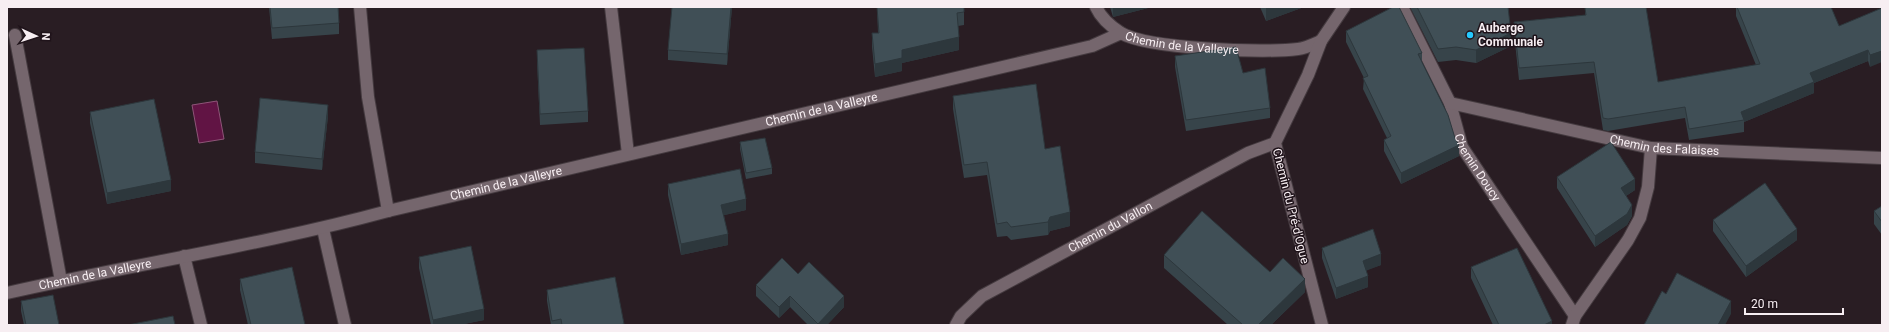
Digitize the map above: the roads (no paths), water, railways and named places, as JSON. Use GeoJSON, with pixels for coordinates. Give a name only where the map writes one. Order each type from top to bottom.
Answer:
{"type":"FeatureCollection","features":[{"type":"Feature","properties":{"kind":"street"},"geometry":{"type":"LineString","coordinates":[[360,7],[368,97],[388,211]]}},
{"type":"Feature","properties":{"kind":"street"},"geometry":{"type":"LineString","coordinates":[[610,7],[628,154]]}},
{"type":"Feature","properties":{"kind":"street"},"geometry":{"type":"LineString","coordinates":[[1096,7],[1101,17],[1121,33]]}},
{"type":"Feature","properties":{"kind":"street","name":"Chemin du Pré-d'Ogue"},"geometry":{"type":"LineString","coordinates":[[1322,325],[1275,143],[1308,76],[1321,41],[1344,7]]}},
{"type":"Feature","properties":{"kind":"street","name":"Chemin Doucy"},"geometry":{"type":"LineString","coordinates":[[1402,7],[1450,103],[1462,147],[1573,320]]}},
{"type":"Feature","properties":{"kind":"street","name":"Chemin de la Valleyre"},"geometry":{"type":"LineString","coordinates":[[7,293],[61,280],[323,229],[388,211],[1092,46],[1121,33],[1148,42],[1226,49],[1278,51],[1300,49],[1321,41]]}},
{"type":"Feature","properties":{"kind":"street"},"geometry":{"type":"LineString","coordinates":[[14,35],[61,280]]}},
{"type":"Feature","properties":{"kind":"street","name":"Chemin des Falaises"},"geometry":{"type":"LineString","coordinates":[[1450,103],[1651,148],[1882,158]]}},
{"type":"Feature","properties":{"kind":"street","name":"Chemin du Vallon"},"geometry":{"type":"LineString","coordinates":[[956,325],[961,316],[982,296],[1248,153],[1275,143]]}},
{"type":"Feature","properties":{"kind":"street"},"geometry":{"type":"LineString","coordinates":[[1573,320],[1628,240],[1640,218],[1648,187],[1651,148]]}},
{"type":"Feature","properties":{"kind":"street"},"geometry":{"type":"LineString","coordinates":[[323,229],[345,325]]}},
{"type":"Feature","properties":{"kind":"street"},"geometry":{"type":"LineString","coordinates":[[184,256],[201,325]]}},
{"type":"Feature","properties":{"kind":"place","name":"Auberge Communale"},"geometry":{"type":"Point","coordinates":[1470,35]}}]}
